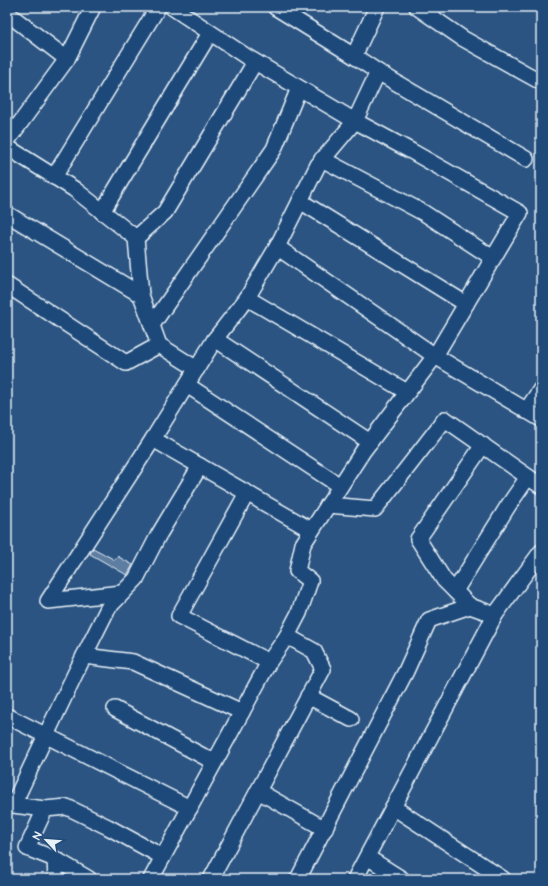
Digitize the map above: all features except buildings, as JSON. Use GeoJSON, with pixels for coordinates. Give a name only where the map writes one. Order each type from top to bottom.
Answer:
{"type":"FeatureCollection","features":[{"type":"Feature","properties":{"kind":"street"},"geometry":{"type":"LineString","coordinates":[[7,141],[67,60],[92,7]]}},
{"type":"Feature","properties":{"kind":"street"},"geometry":{"type":"LineString","coordinates":[[54,177],[158,7]]}},
{"type":"Feature","properties":{"kind":"street"},"geometry":{"type":"LineString","coordinates":[[151,879],[269,662],[287,636],[299,613],[310,581],[297,571],[303,544],[370,442],[435,356],[520,213],[411,151],[354,121],[255,62],[172,7]]}},
{"type":"Feature","properties":{"kind":"street"},"geometry":{"type":"LineString","coordinates":[[275,7],[378,72],[526,159]]}},
{"type":"Feature","properties":{"kind":"street"},"geometry":{"type":"LineString","coordinates":[[354,56],[377,7]]}},
{"type":"Feature","properties":{"kind":"street"},"geometry":{"type":"LineString","coordinates":[[418,7],[462,38],[541,82]]}},
{"type":"Feature","properties":{"kind":"street"},"geometry":{"type":"LineString","coordinates":[[7,13],[67,60]]}},
{"type":"Feature","properties":{"kind":"street"},"geometry":{"type":"LineString","coordinates":[[102,212],[210,33]]}},
{"type":"Feature","properties":{"kind":"street"},"geometry":{"type":"LineString","coordinates":[[136,238],[165,212],[255,62]]}},
{"type":"Feature","properties":{"kind":"street"},"geometry":{"type":"LineString","coordinates":[[122,593],[48,602],[215,340],[247,298],[277,247],[318,165],[354,121],[378,72]]}},
{"type":"Feature","properties":{"kind":"street"},"geometry":{"type":"LineString","coordinates":[[152,325],[274,149],[299,88]]}},
{"type":"Feature","properties":{"kind":"street"},"geometry":{"type":"LineString","coordinates":[[7,147],[74,189],[136,238],[142,295],[159,345],[197,370]]}},
{"type":"Feature","properties":{"kind":"street"},"geometry":{"type":"LineString","coordinates":[[322,159],[424,213],[493,258]]}},
{"type":"Feature","properties":{"kind":"street"},"geometry":{"type":"LineString","coordinates":[[300,201],[466,304]]}},
{"type":"Feature","properties":{"kind":"street"},"geometry":{"type":"LineString","coordinates":[[7,214],[142,295]]}},
{"type":"Feature","properties":{"kind":"street"},"geometry":{"type":"LineString","coordinates":[[277,247],[435,356],[541,420]]}},
{"type":"Feature","properties":{"kind":"street"},"geometry":{"type":"LineString","coordinates":[[7,285],[126,363],[159,345]]}},
{"type":"Feature","properties":{"kind":"street"},"geometry":{"type":"LineString","coordinates":[[247,298],[408,392]]}},
{"type":"Feature","properties":{"kind":"street"},"geometry":{"type":"LineString","coordinates":[[215,340],[370,442]]}},
{"type":"Feature","properties":{"kind":"street"},"geometry":{"type":"LineString","coordinates":[[187,385],[340,486]]}},
{"type":"Feature","properties":{"kind":"street"},"geometry":{"type":"LineString","coordinates":[[526,411],[541,389]]}},
{"type":"Feature","properties":{"kind":"street"},"geometry":{"type":"LineString","coordinates":[[328,505],[375,509],[445,419],[541,486]]}},
{"type":"Feature","properties":{"kind":"street"},"geometry":{"type":"LineString","coordinates":[[153,439],[311,530]]}},
{"type":"Feature","properties":{"kind":"street"},"geometry":{"type":"LineString","coordinates":[[482,445],[418,539],[444,580],[470,606],[495,615]]}},
{"type":"Feature","properties":{"kind":"street"},"geometry":{"type":"LineString","coordinates":[[163,857],[108,827],[67,807],[45,809],[13,805],[108,608],[136,580],[158,536],[200,466]]}},
{"type":"Feature","properties":{"kind":"street"},"geometry":{"type":"LineString","coordinates":[[455,591],[508,506],[528,477]]}},
{"type":"Feature","properties":{"kind":"street"},"geometry":{"type":"LineString","coordinates":[[247,493],[179,616],[269,662]]}},
{"type":"Feature","properties":{"kind":"street"},"geometry":{"type":"LineString","coordinates":[[356,879],[495,615],[541,552]]}},
{"type":"Feature","properties":{"kind":"street"},"geometry":{"type":"LineString","coordinates":[[298,879],[406,672],[430,620],[470,606]]}},
{"type":"Feature","properties":{"kind":"street"},"geometry":{"type":"LineString","coordinates":[[211,879],[323,669],[314,651],[287,636]]}},
{"type":"Feature","properties":{"kind":"street"},"geometry":{"type":"LineString","coordinates":[[84,656],[133,662],[242,712]]}},
{"type":"Feature","properties":{"kind":"street"},"geometry":{"type":"LineString","coordinates":[[308,696],[351,719]]}},
{"type":"Feature","properties":{"kind":"street"},"geometry":{"type":"LineString","coordinates":[[115,709],[214,762]]}},
{"type":"Feature","properties":{"kind":"street"},"geometry":{"type":"LineString","coordinates":[[7,716],[190,808]]}},
{"type":"Feature","properties":{"kind":"street"},"geometry":{"type":"LineString","coordinates":[[258,791],[324,829]]}},
{"type":"Feature","properties":{"kind":"street"},"geometry":{"type":"LineString","coordinates":[[393,808],[503,879]]}},
{"type":"Feature","properties":{"kind":"street"},"geometry":{"type":"LineString","coordinates":[[45,809],[27,848],[55,859],[89,879]]}},
{"type":"Feature","properties":{"kind":"street"},"geometry":{"type":"LineString","coordinates":[[367,857],[402,879]]}},
{"type":"Feature","properties":{"kind":"street"},"geometry":{"type":"LineString","coordinates":[[55,859],[56,879]]}}]}
